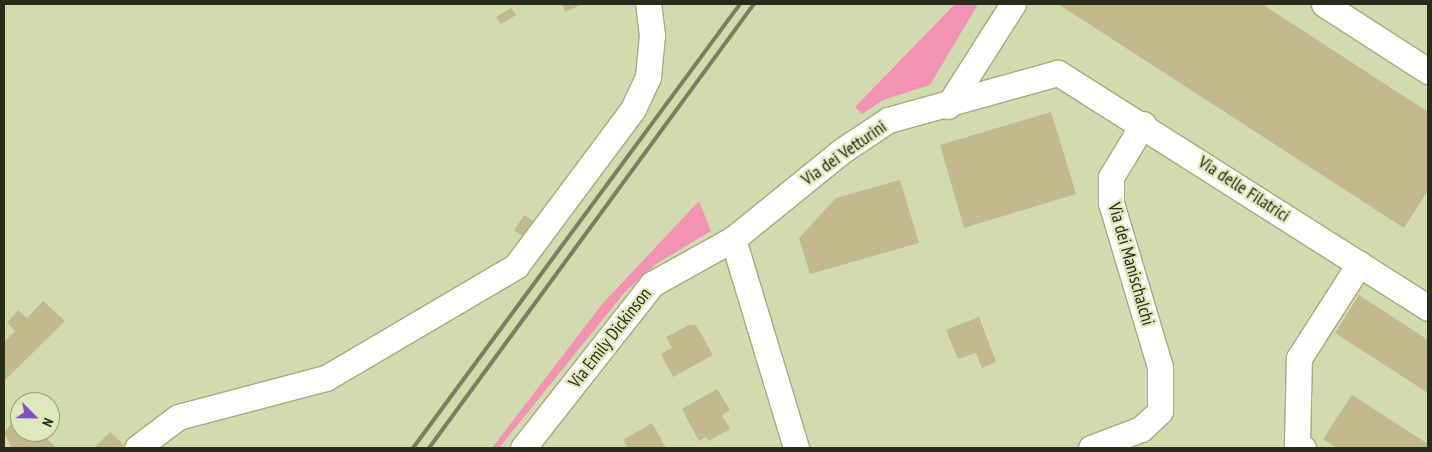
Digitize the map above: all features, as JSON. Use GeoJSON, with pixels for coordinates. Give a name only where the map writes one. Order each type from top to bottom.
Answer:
{"type":"FeatureCollection","features":[{"type":"Feature","properties":{"kind":"street"},"geometry":{"type":"LineString","coordinates":[[137,448],[178,418],[326,378],[516,266],[633,109],[648,77],[652,34],[648,4]]}},
{"type":"Feature","properties":{"kind":"street"},"geometry":{"type":"LineString","coordinates":[[948,106],[1013,4]]}},
{"type":"Feature","properties":{"kind":"street"},"geometry":{"type":"LineString","coordinates":[[1324,4],[1428,71]]}},
{"type":"Feature","properties":{"kind":"street","name":"Via dei Vetturini"},"geometry":{"type":"LineString","coordinates":[[733,239],[809,174],[888,120],[948,106],[1058,73]]}},
{"type":"Feature","properties":{"kind":"street","name":"Via delle Filatrici"},"geometry":{"type":"LineString","coordinates":[[1058,73],[1143,124],[1428,308]]}},
{"type":"Feature","properties":{"kind":"street","name":"Via dei Manischalchi"},"geometry":{"type":"LineString","coordinates":[[1091,448],[1141,429],[1160,412],[1160,367],[1112,203],[1111,177],[1143,124]]}},
{"type":"Feature","properties":{"kind":"street"},"geometry":{"type":"LineString","coordinates":[[733,239],[796,448]]}},
{"type":"Feature","properties":{"kind":"street","name":"Via Emily Dickinson"},"geometry":{"type":"LineString","coordinates":[[523,448],[652,284],[733,239]]}},
{"type":"Feature","properties":{"kind":"street"},"geometry":{"type":"LineString","coordinates":[[1303,448],[1297,443],[1299,358],[1359,264]]}},
{"type":"Feature","properties":{"kind":"shaded area"},"geometry":{"type":"Polygon","coordinates":[[[955,4],[978,4],[930,85],[883,100],[862,114],[855,107],[955,4]]]}},
{"type":"Feature","properties":{"kind":"shaded area"},"geometry":{"type":"Polygon","coordinates":[[[699,201],[711,231],[656,264],[625,292],[499,448],[492,448],[603,303],[699,201]]]}},
{"type":"Feature","properties":{"kind":"building"},"geometry":{"type":"Polygon","coordinates":[[[562,4],[582,4],[565,12],[562,4]]]}},
{"type":"Feature","properties":{"kind":"building"},"geometry":{"type":"Polygon","coordinates":[[[1058,4],[1262,4],[1428,112],[1428,190],[1404,228],[1058,4]]]}},
{"type":"Feature","properties":{"kind":"building"},"geometry":{"type":"Polygon","coordinates":[[[511,8],[516,15],[501,24],[496,17],[511,8]]]}},
{"type":"Feature","properties":{"kind":"building"},"geometry":{"type":"Polygon","coordinates":[[[1051,112],[1076,194],[964,228],[940,145],[1051,112]]]}},
{"type":"Feature","properties":{"kind":"building"},"geometry":{"type":"Polygon","coordinates":[[[900,180],[919,243],[810,274],[799,238],[836,198],[900,180]]]}},
{"type":"Feature","properties":{"kind":"building"},"geometry":{"type":"Polygon","coordinates":[[[524,215],[536,223],[526,238],[514,230],[524,215]]]}},
{"type":"Feature","properties":{"kind":"building"},"geometry":{"type":"Polygon","coordinates":[[[1359,295],[1428,340],[1428,393],[1335,333],[1359,295]]]}},
{"type":"Feature","properties":{"kind":"building"},"geometry":{"type":"Polygon","coordinates":[[[43,301],[65,321],[4,381],[4,342],[15,331],[7,323],[18,310],[27,318],[43,301]]]}},
{"type":"Feature","properties":{"kind":"building"},"geometry":{"type":"Polygon","coordinates":[[[979,317],[996,362],[982,368],[976,353],[958,359],[946,330],[979,317]]]}},
{"type":"Feature","properties":{"kind":"building"},"geometry":{"type":"Polygon","coordinates":[[[689,325],[696,325],[713,355],[673,377],[661,354],[672,348],[666,337],[689,325]]]}},
{"type":"Feature","properties":{"kind":"building"},"geometry":{"type":"Polygon","coordinates":[[[717,389],[730,410],[722,415],[730,429],[709,441],[706,437],[699,441],[682,409],[717,389]]]}},
{"type":"Feature","properties":{"kind":"building"},"geometry":{"type":"Polygon","coordinates":[[[1352,395],[1428,444],[1428,448],[1337,448],[1323,439],[1352,395]]]}},
{"type":"Feature","properties":{"kind":"building"},"geometry":{"type":"Polygon","coordinates":[[[652,423],[666,448],[628,448],[623,440],[652,423]]]}},
{"type":"Feature","properties":{"kind":"building"},"geometry":{"type":"Polygon","coordinates":[[[10,426],[10,442],[51,442],[57,448],[12,448],[4,433],[10,426]]]}},
{"type":"Feature","properties":{"kind":"building"},"geometry":{"type":"Polygon","coordinates":[[[110,432],[124,445],[121,448],[94,448],[110,432]]]}},
{"type":"Feature","properties":{"kind":"railway"},"geometry":{"type":"LineString","coordinates":[[413,448],[740,4]]}},
{"type":"Feature","properties":{"kind":"railway"},"geometry":{"type":"LineString","coordinates":[[429,448],[754,4]]}}]}
